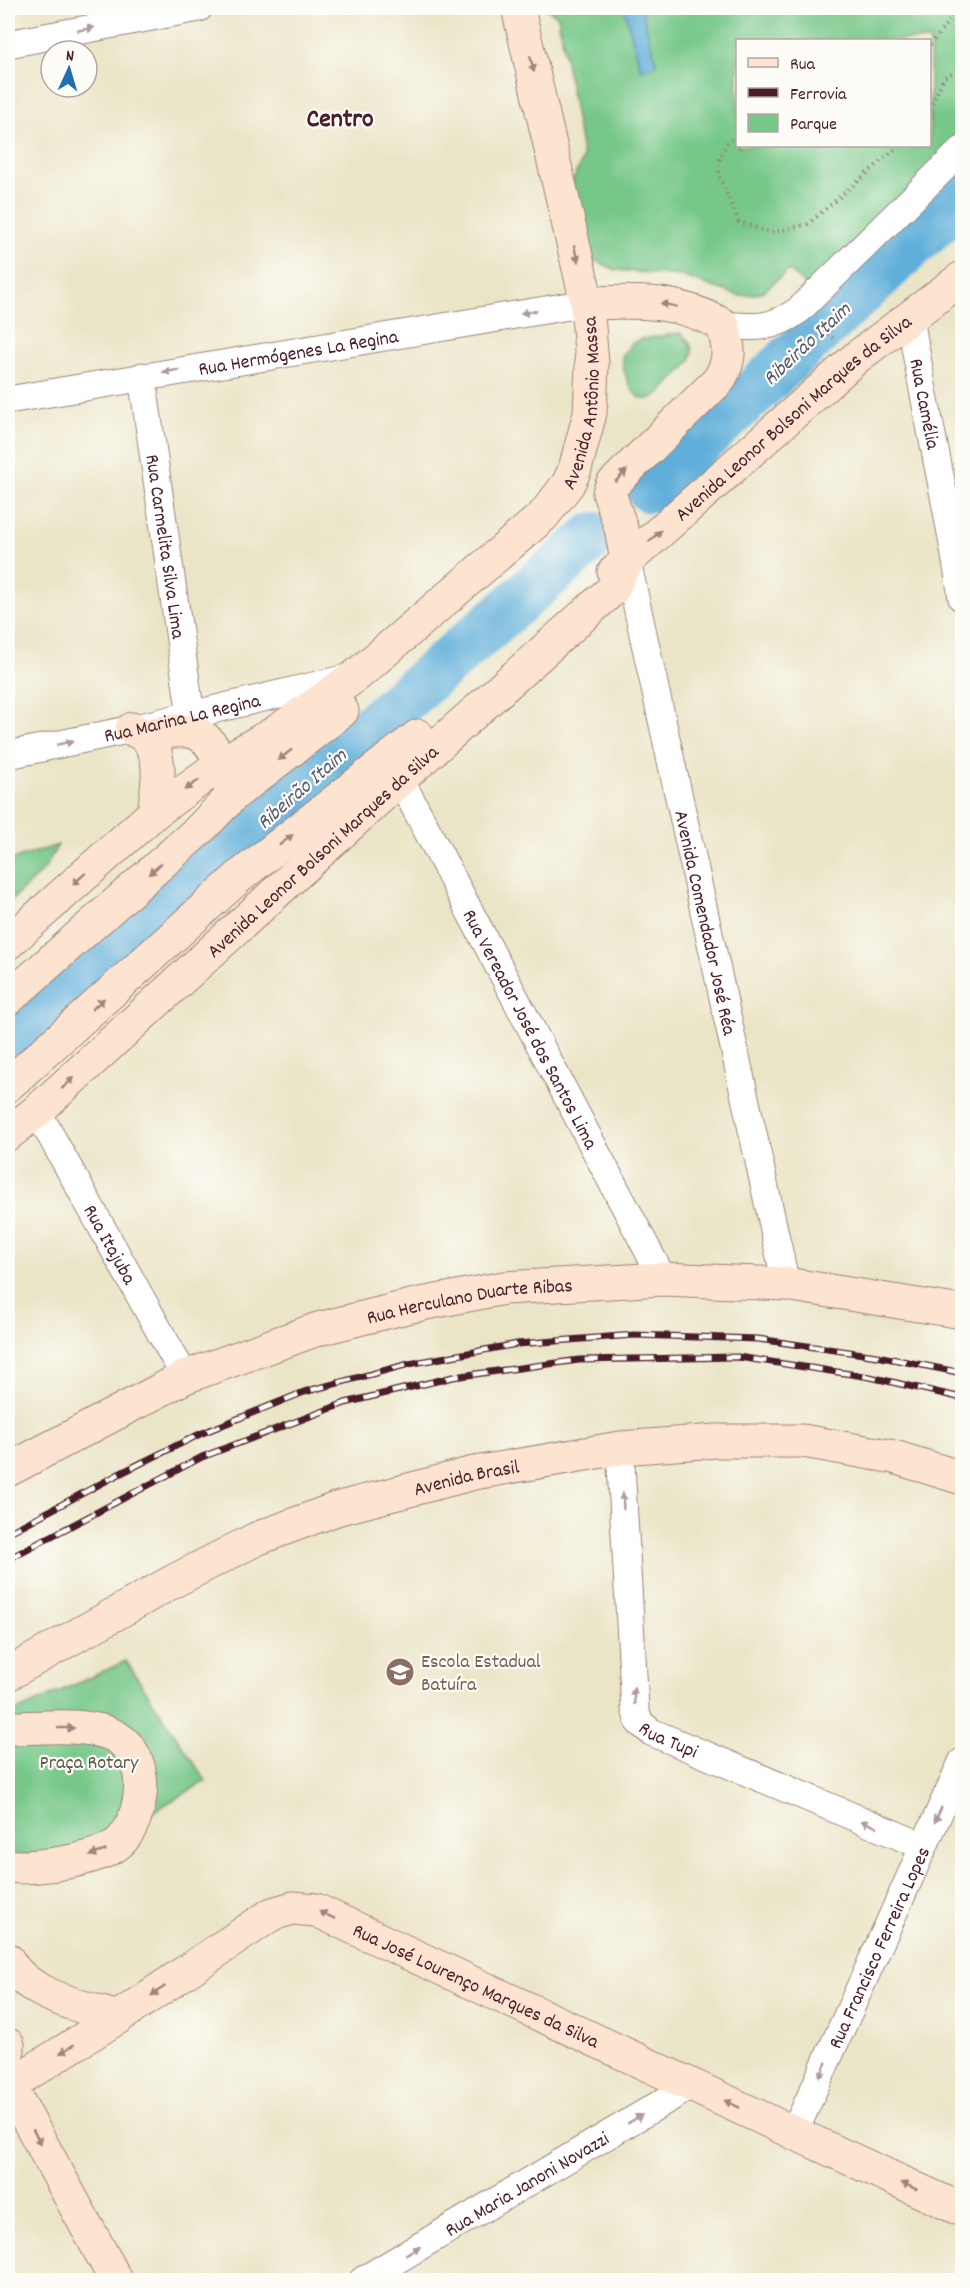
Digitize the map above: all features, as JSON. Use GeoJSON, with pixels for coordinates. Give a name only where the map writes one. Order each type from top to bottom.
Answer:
{"type":"FeatureCollection","features":[{"type":"Feature","properties":{"kind":"main road","name":"Avenida Antônio Massa"},"geometry":{"type":"LineString","coordinates":[[357,675],[543,516],[568,484],[575,469],[590,412],[592,364],[587,303],[518,8]]}},
{"type":"Feature","properties":{"kind":"main road","name":"Avenida Leonor Bolsoni Marques da Silva"},"geometry":{"type":"LineString","coordinates":[[8,1085],[240,876],[490,679],[857,357],[910,317],[955,292]]}},
{"type":"Feature","properties":{"kind":"main road"},"geometry":{"type":"LineString","coordinates":[[587,303],[662,303],[707,316],[723,325],[728,347],[728,364],[719,380],[612,486],[609,493],[621,528],[627,561]]}},
{"type":"Feature","properties":{"kind":"main road"},"geometry":{"type":"LineString","coordinates":[[8,999],[199,830],[233,795],[320,729],[444,628],[536,546],[558,521],[570,500],[575,469]]}},
{"type":"Feature","properties":{"kind":"main road","name":"Avenida Leonor Bolsoni Marques da Silva"},"geometry":{"type":"LineString","coordinates":[[8,1134],[37,1111],[400,779],[612,590],[627,561]]}},
{"type":"Feature","properties":{"kind":"main road"},"geometry":{"type":"LineString","coordinates":[[8,943],[154,813],[222,763],[276,732],[357,675]]}},
{"type":"Feature","properties":{"kind":"main road"},"geometry":{"type":"LineString","coordinates":[[320,729],[329,696]]}},
{"type":"Feature","properties":{"kind":"main road"},"geometry":{"type":"LineString","coordinates":[[139,733],[194,732],[204,737],[222,763],[233,795]]}},
{"type":"Feature","properties":{"kind":"main road"},"geometry":{"type":"LineString","coordinates":[[139,733],[154,751],[158,765],[154,813]]}},
{"type":"Feature","properties":{"kind":"main road","name":"Rua Herculano Duarte Ribas"},"geometry":{"type":"LineString","coordinates":[[8,1470],[185,1377],[318,1329],[422,1304],[504,1288],[663,1279],[786,1284],[963,1312]]}},
{"type":"Feature","properties":{"kind":"main road","name":"Avenida Brasil"},"geometry":{"type":"LineString","coordinates":[[8,1674],[172,1582],[256,1539],[336,1509],[474,1473],[620,1448],[716,1440],[803,1441],[894,1457],[963,1478]]}},
{"type":"Feature","properties":{"kind":"main road"},"geometry":{"type":"LineString","coordinates":[[8,1728],[84,1728],[109,1734],[128,1746],[139,1765],[141,1790],[130,1826],[121,1841],[107,1850],[66,1864],[8,1866]]}},
{"type":"Feature","properties":{"kind":"main road","name":"Rua José Lourenço Marques da Silva"},"geometry":{"type":"LineString","coordinates":[[8,2085],[117,2018],[272,1914],[293,1908],[316,1910],[963,2210]]}},
{"type":"Feature","properties":{"kind":"main road"},"geometry":{"type":"LineString","coordinates":[[8,1960],[30,1984],[59,1999],[117,2018]]}},
{"type":"Feature","properties":{"kind":"main road"},"geometry":{"type":"LineString","coordinates":[[8,2044],[8,2050]]}},
{"type":"Feature","properties":{"kind":"main road"},"geometry":{"type":"LineString","coordinates":[[8,2085],[116,2280]]}},
{"type":"Feature","properties":{"kind":"street"},"geometry":{"type":"LineString","coordinates":[[8,44],[199,8]]}},
{"type":"Feature","properties":{"kind":"street"},"geometry":{"type":"LineString","coordinates":[[723,325],[769,326],[792,315],[963,150]]}},
{"type":"Feature","properties":{"kind":"street","name":"Rua Hermógenes La Regina"},"geometry":{"type":"LineString","coordinates":[[8,400],[587,303]]}},
{"type":"Feature","properties":{"kind":"street","name":"Rua Camélia"},"geometry":{"type":"LineString","coordinates":[[910,317],[919,371],[960,559],[963,598]]}},
{"type":"Feature","properties":{"kind":"street","name":"Rua Carmelita Silva Lima"},"geometry":{"type":"LineString","coordinates":[[142,376],[191,716]]}},
{"type":"Feature","properties":{"kind":"street","name":"Avenida Comendador José Réa"},"geometry":{"type":"LineString","coordinates":[[627,561],[786,1284]]}},
{"type":"Feature","properties":{"kind":"street","name":"Rua Marina La Regina"},"geometry":{"type":"LineString","coordinates":[[8,755],[139,733],[191,716],[357,675]]}},
{"type":"Feature","properties":{"kind":"street","name":"Rua Vereador José dos Santos Lima"},"geometry":{"type":"LineString","coordinates":[[400,779],[663,1279]]}},
{"type":"Feature","properties":{"kind":"street","name":"Rua Itajuba"},"geometry":{"type":"LineString","coordinates":[[37,1111],[185,1377]]}},
{"type":"Feature","properties":{"kind":"street","name":"Rua Tupi"},"geometry":{"type":"LineString","coordinates":[[620,1448],[635,1709],[639,1722],[651,1732],[923,1846]]}},
{"type":"Feature","properties":{"kind":"street","name":"Rua Francisco Ferreira Lopes"},"geometry":{"type":"LineString","coordinates":[[794,2133],[963,1762]]}},
{"type":"Feature","properties":{"kind":"street","name":"Rua Maria Janoni Novazzi"},"geometry":{"type":"LineString","coordinates":[[363,2280],[692,2085]]}},
{"type":"Feature","properties":{"kind":"path"},"geometry":{"type":"LineString","coordinates":[[931,44],[959,8]]}},
{"type":"Feature","properties":{"kind":"path"},"geometry":{"type":"LineString","coordinates":[[931,107],[944,77],[953,74],[963,66]]}},
{"type":"Feature","properties":{"kind":"path"},"geometry":{"type":"LineString","coordinates":[[736,139],[728,141],[720,159],[718,176],[739,222],[771,233],[808,224],[898,147]]}},
{"type":"Feature","properties":{"kind":"green space"},"geometry":{"type":"Polygon","coordinates":[[[545,8],[962,8],[962,162],[816,295],[789,270],[761,293],[740,296],[681,276],[616,270],[592,259],[567,193],[583,158],[558,16],[545,8]]]}},
{"type":"Feature","properties":{"kind":"green space"},"geometry":{"type":"Polygon","coordinates":[[[962,212],[962,230],[837,338],[830,330],[962,212]]]}},
{"type":"Feature","properties":{"kind":"green space"},"geometry":{"type":"Polygon","coordinates":[[[680,333],[691,346],[692,356],[688,363],[659,393],[649,399],[642,398],[631,388],[627,380],[622,356],[632,343],[642,339],[680,333]]]}},
{"type":"Feature","properties":{"kind":"green space"},"geometry":{"type":"Polygon","coordinates":[[[58,845],[45,868],[8,904],[8,861],[58,845]]]}},
{"type":"Feature","properties":{"kind":"green space","name":"Praça Rotary"},"geometry":{"type":"Polygon","coordinates":[[[126,1661],[206,1781],[116,1833],[8,1871],[8,1715],[126,1661]]]}},
{"type":"Feature","properties":{"kind":"water"},"geometry":{"type":"Polygon","coordinates":[[[624,8],[641,8],[657,65],[641,70],[624,8]]]}},
{"type":"Feature","properties":{"kind":"waterway","name":"Ribeirão Itaim"},"geometry":{"type":"LineString","coordinates":[[650,489],[962,198]]}},
{"type":"Feature","properties":{"kind":"waterway","name":"Ribeirão Itaim"},"geometry":{"type":"LineString","coordinates":[[8,1039],[594,536]]}},
{"type":"Feature","properties":{"kind":"railway"},"geometry":{"type":"LineString","coordinates":[[8,1533],[200,1434],[304,1392],[409,1364],[517,1344],[634,1335],[758,1339],[877,1356],[962,1373]]}},
{"type":"Feature","properties":{"kind":"railway"},"geometry":{"type":"LineString","coordinates":[[8,1559],[202,1457],[345,1403],[453,1377],[579,1360],[738,1357],[870,1377],[962,1398]]}},
{"type":"Feature","properties":{"kind":"place","name":"Escola Estadual Batuíra"},"geometry":{"type":"Point","coordinates":[400,1672]}},
{"type":"Feature","properties":{"kind":"district","name":"Centro"},"geometry":{"type":"Point","coordinates":[340,117]}}]}
